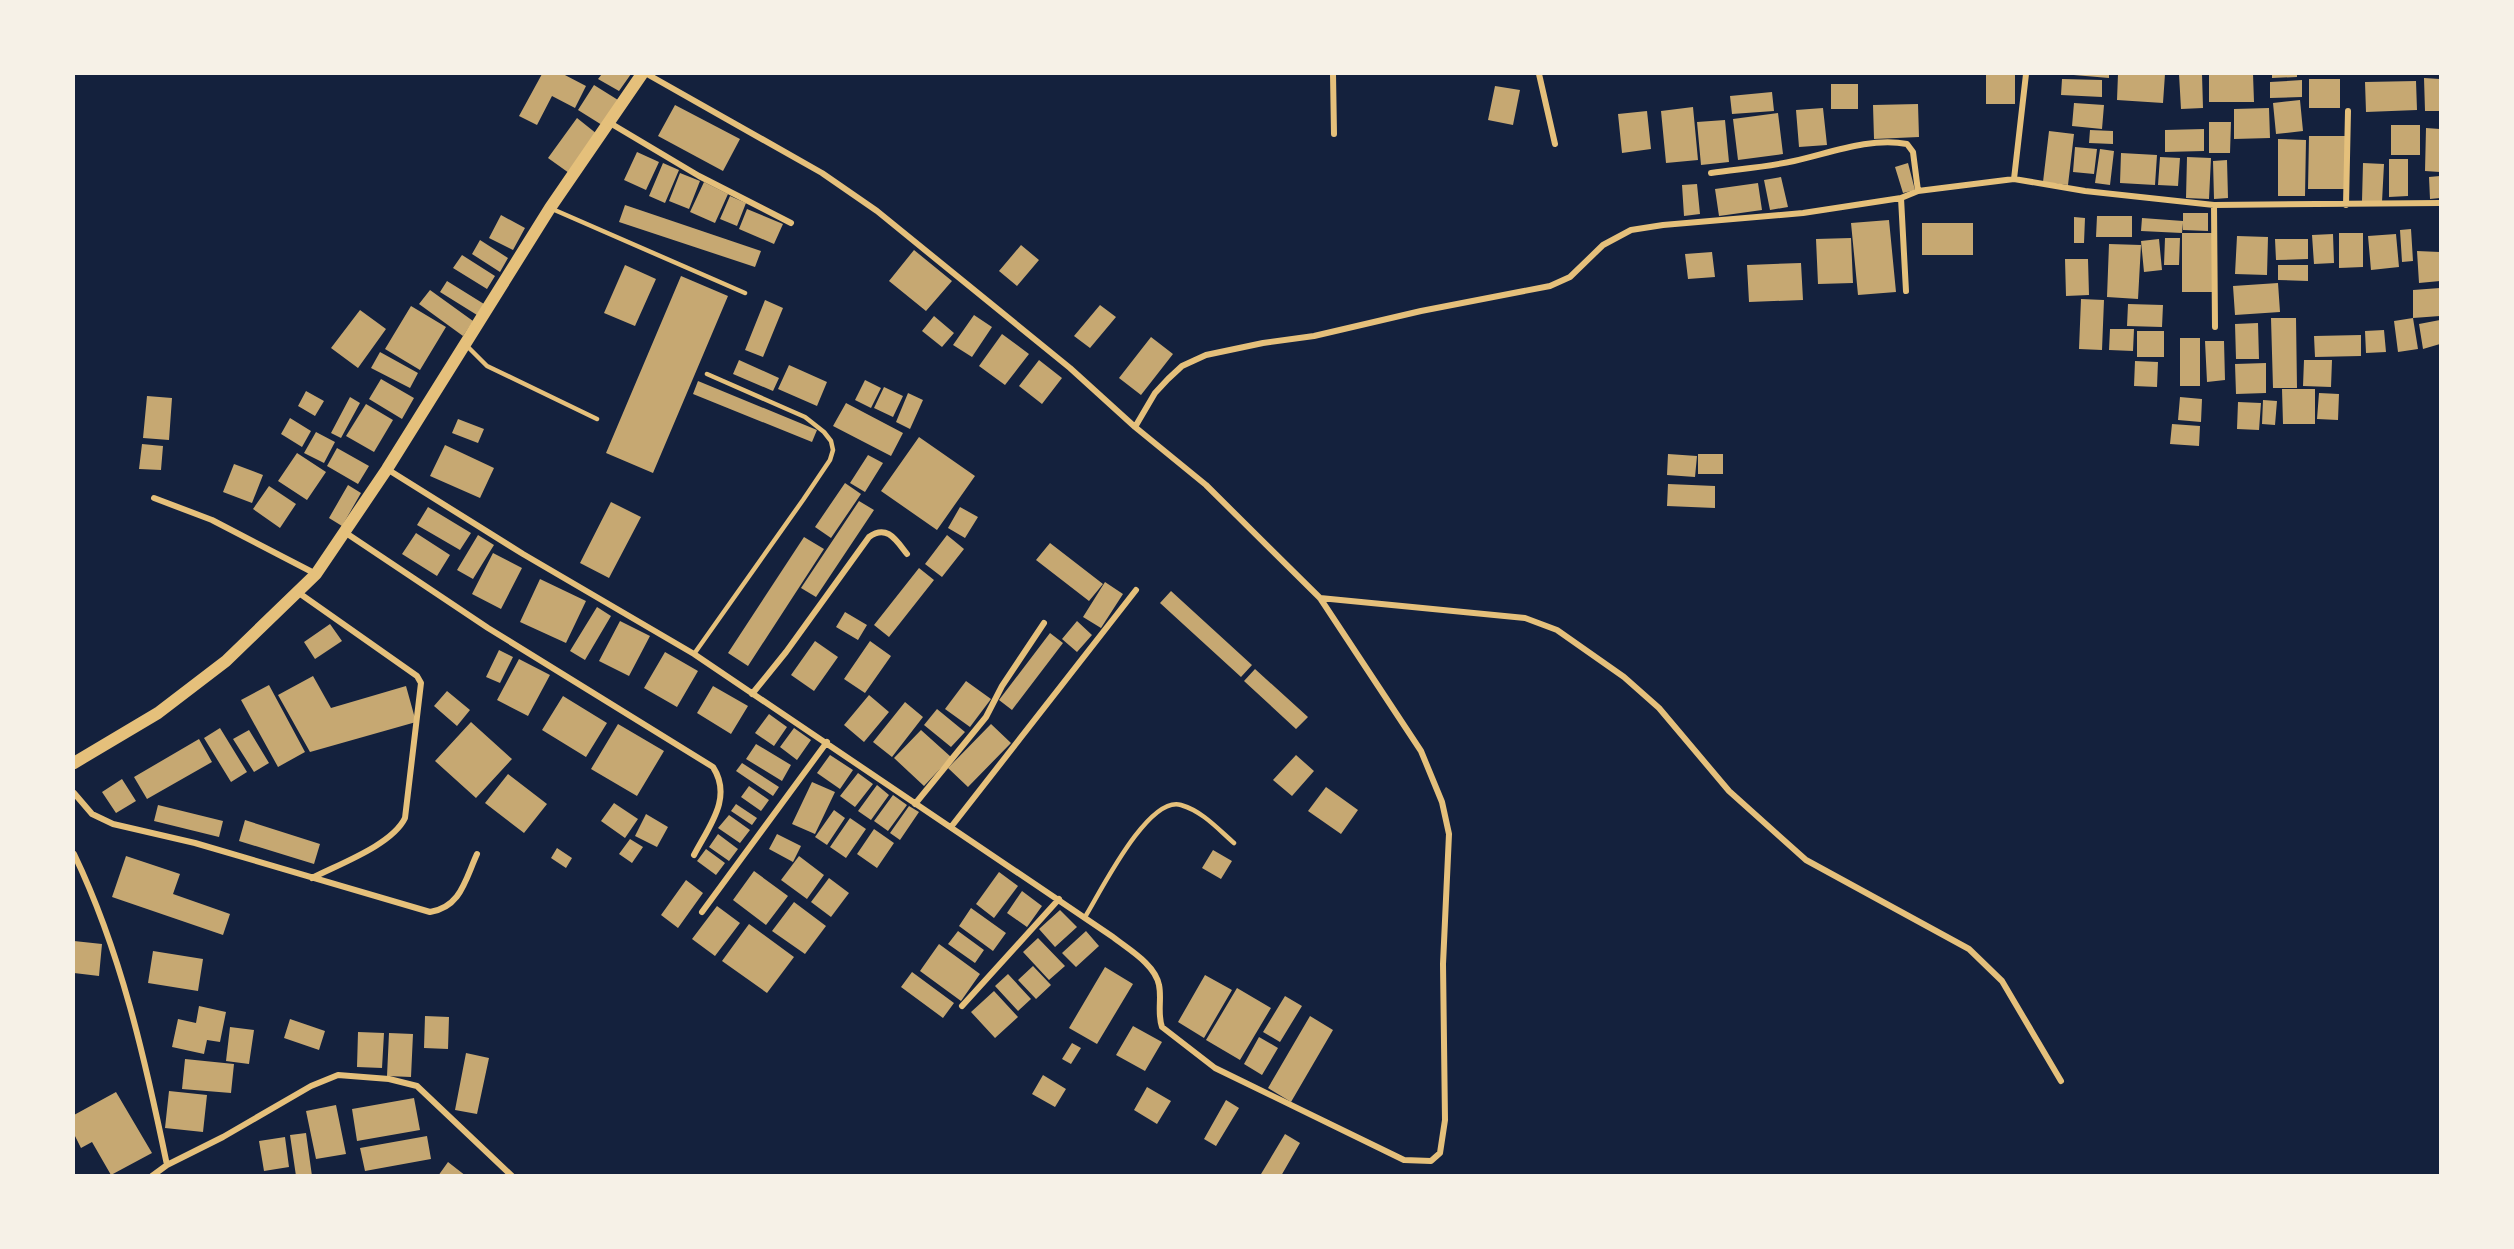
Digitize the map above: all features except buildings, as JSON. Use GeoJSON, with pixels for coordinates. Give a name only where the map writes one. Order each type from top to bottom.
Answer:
{"type":"FeatureCollection","features":[{"type":"Feature","properties":{"kind":"main road"},"geometry":{"type":"LineString","coordinates":[[74,763],[158,713],[226,661],[299,593],[316,574],[387,469],[550,208],[644,74]]}},
{"type":"Feature","properties":{"kind":"street"},"geometry":{"type":"LineString","coordinates":[[387,469],[523,554],[694,654],[1085,917],[1140,958],[1155,974],[1160,986],[1159,1018],[1162,1028],[1215,1068],[1404,1160],[1431,1161],[1440,1153],[1445,1120],[1443,964],[1449,876],[1449,834],[1446,820],[1421,751],[1320,598],[1206,485],[1135,427],[1070,368],[877,211],[822,173],[644,74]]}},
{"type":"Feature","properties":{"kind":"street"},"geometry":{"type":"LineString","coordinates":[[1333,74],[1334,134]]}},
{"type":"Feature","properties":{"kind":"street"},"geometry":{"type":"LineString","coordinates":[[1539,74],[1555,144]]}},
{"type":"Feature","properties":{"kind":"street"},"geometry":{"type":"LineString","coordinates":[[2014,179],[2026,74]]}},
{"type":"Feature","properties":{"kind":"street"},"geometry":{"type":"LineString","coordinates":[[2346,205],[2348,111]]}},
{"type":"Feature","properties":{"kind":"street"},"geometry":{"type":"LineString","coordinates":[[610,123],[699,176],[791,223]]}},
{"type":"Feature","properties":{"kind":"street"},"geometry":{"type":"LineString","coordinates":[[1711,173],[1791,162],[1871,144],[1896,142],[1907,144],[1913,152],[1918,191]]}},
{"type":"Feature","properties":{"kind":"street"},"geometry":{"type":"LineString","coordinates":[[1135,427],[1155,393],[1168,379],[1182,366],[1206,355],[1263,343],[1314,336],[1421,311],[1550,286],[1570,277],[1603,245],[1631,230],[1663,225],[1803,213],[1901,198],[1918,191],[2014,179],[2085,191],[2214,205],[2440,203]]}},
{"type":"Feature","properties":{"kind":"street"},"geometry":{"type":"LineString","coordinates":[[1901,198],[1906,291]]}},
{"type":"Feature","properties":{"kind":"street"},"geometry":{"type":"LineString","coordinates":[[2214,205],[2216,327]]}},
{"type":"Feature","properties":{"kind":"street"},"geometry":{"type":"LineString","coordinates":[[154,498],[212,520],[316,574]]}},
{"type":"Feature","properties":{"kind":"street"},"geometry":{"type":"LineString","coordinates":[[752,694],[786,652],[869,537],[881,531],[887,532],[907,554]]}},
{"type":"Feature","properties":{"kind":"street"},"geometry":{"type":"LineString","coordinates":[[346,532],[488,628],[713,767],[722,791],[721,805],[694,855]]}},
{"type":"Feature","properties":{"kind":"street"},"geometry":{"type":"LineString","coordinates":[[951,827],[1136,590]]}},
{"type":"Feature","properties":{"kind":"street"},"geometry":{"type":"LineString","coordinates":[[299,593],[417,676],[421,683],[405,818],[400,828],[355,856],[312,878]]}},
{"type":"Feature","properties":{"kind":"street"},"geometry":{"type":"LineString","coordinates":[[1320,598],[1525,618],[1557,630],[1624,677],[1659,708],[1729,791],[1806,860],[1969,949],[2002,981],[2061,1081]]}},
{"type":"Feature","properties":{"kind":"street"},"geometry":{"type":"LineString","coordinates":[[915,804],[986,717],[1002,686],[1044,623]]}},
{"type":"Feature","properties":{"kind":"street"},"geometry":{"type":"LineString","coordinates":[[702,912],[827,742]]}},
{"type":"Feature","properties":{"kind":"street"},"geometry":{"type":"LineString","coordinates":[[74,793],[92,814],[113,824],[195,843],[430,912],[442,910],[454,903],[477,854]]}},
{"type":"Feature","properties":{"kind":"street"},"geometry":{"type":"LineString","coordinates":[[74,854],[110,944],[128,1000],[167,1165]]}},
{"type":"Feature","properties":{"kind":"street"},"geometry":{"type":"LineString","coordinates":[[962,1006],[1059,899]]}},
{"type":"Feature","properties":{"kind":"street"},"geometry":{"type":"LineString","coordinates":[[152,1176],[167,1165],[223,1137],[311,1086],[338,1075],[389,1079],[417,1086],[512,1176]]}},
{"type":"Feature","properties":{"kind":"lane"},"geometry":{"type":"LineString","coordinates":[[550,208],[745,293]]}},
{"type":"Feature","properties":{"kind":"lane"},"geometry":{"type":"LineString","coordinates":[[466,345],[487,366],[597,418]]}},
{"type":"Feature","properties":{"kind":"lane"},"geometry":{"type":"LineString","coordinates":[[694,654],[803,500],[830,460],[833,450],[831,441],[824,432],[805,417],[707,374]]}},
{"type":"Feature","properties":{"kind":"lane"},"geometry":{"type":"LineString","coordinates":[[1085,917],[1141,826],[1164,807],[1179,804],[1207,818],[1234,843]]}}]}
